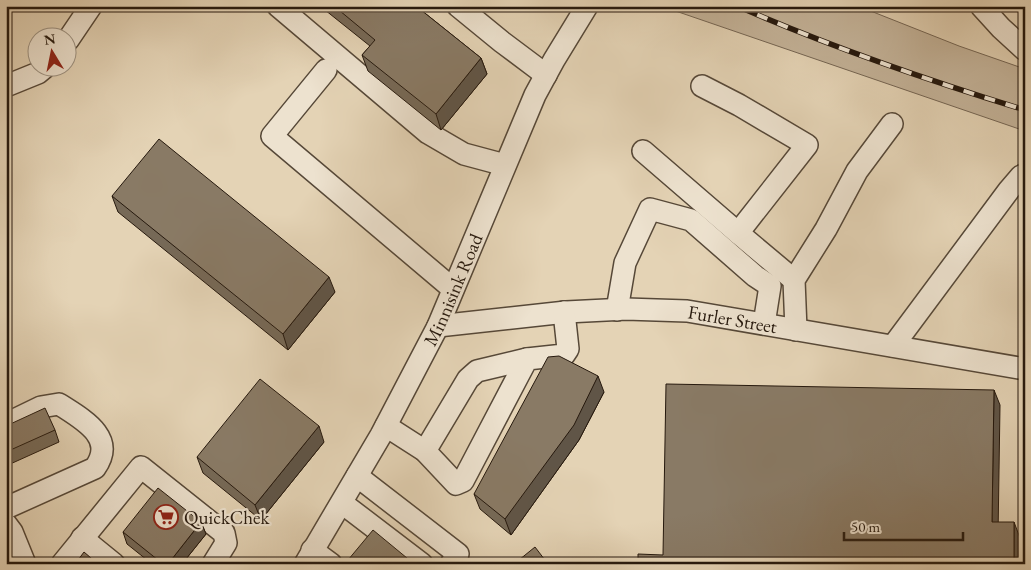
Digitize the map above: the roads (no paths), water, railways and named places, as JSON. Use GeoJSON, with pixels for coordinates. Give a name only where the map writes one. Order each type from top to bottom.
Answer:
{"type":"FeatureCollection","features":[{"type":"Feature","properties":{"kind":"street"},"geometry":{"type":"LineString","coordinates":[[76,28],[90,6]]}},
{"type":"Feature","properties":{"kind":"street"},"geometry":{"type":"LineString","coordinates":[[278,6],[428,133],[464,154],[506,165]]}},
{"type":"Feature","properties":{"kind":"street"},"geometry":{"type":"LineString","coordinates":[[458,6],[546,75]]}},
{"type":"Feature","properties":{"kind":"street","name":"Minnisink Road"},"geometry":{"type":"LineString","coordinates":[[308,557],[342,503],[386,426],[438,326],[518,134],[546,75],[587,6]]}},
{"type":"Feature","properties":{"kind":"street"},"geometry":{"type":"LineString","coordinates":[[982,6],[1001,28],[1025,50]]}},
{"type":"Feature","properties":{"kind":"street"},"geometry":{"type":"LineString","coordinates":[[326,70],[272,136],[453,289]]}},
{"type":"Feature","properties":{"kind":"street"},"geometry":{"type":"LineString","coordinates":[[6,86],[28,77]]}},
{"type":"Feature","properties":{"kind":"street"},"geometry":{"type":"LineString","coordinates":[[702,86],[739,105],[807,145],[738,233]]}},
{"type":"Feature","properties":{"kind":"street"},"geometry":{"type":"LineString","coordinates":[[796,330],[794,280],[826,229],[857,171],[892,124]]}},
{"type":"Feature","properties":{"kind":"street"},"geometry":{"type":"LineString","coordinates":[[644,151],[794,280]]}},
{"type":"Feature","properties":{"kind":"street"},"geometry":{"type":"LineString","coordinates":[[893,346],[1009,190],[1021,176],[1025,175]]}},
{"type":"Feature","properties":{"kind":"street"},"geometry":{"type":"LineString","coordinates":[[617,310],[625,263],[650,209],[691,220],[754,276],[770,286],[764,324]]}},
{"type":"Feature","properties":{"kind":"street","name":"Furler Street"},"geometry":{"type":"LineString","coordinates":[[438,326],[564,312],[617,310],[686,311],[1025,369]]}},
{"type":"Feature","properties":{"kind":"street"},"geometry":{"type":"LineString","coordinates":[[425,451],[468,379],[477,371],[527,359],[564,355],[568,349],[564,312]]}},
{"type":"Feature","properties":{"kind":"street"},"geometry":{"type":"LineString","coordinates":[[386,426],[425,451],[456,484],[464,482],[527,359]]}},
{"type":"Feature","properties":{"kind":"street"},"geometry":{"type":"LineString","coordinates":[[6,424],[41,407],[60,404],[97,432],[102,445],[100,461],[95,468],[6,508]]}},
{"type":"Feature","properties":{"kind":"street"},"geometry":{"type":"LineString","coordinates":[[62,564],[141,467],[224,532],[226,543],[213,564]]}},
{"type":"Feature","properties":{"kind":"street"},"geometry":{"type":"LineString","coordinates":[[357,476],[458,554],[451,564]]}},
{"type":"Feature","properties":{"kind":"street"},"geometry":{"type":"LineString","coordinates":[[342,503],[422,564]]}},
{"type":"Feature","properties":{"kind":"street"},"geometry":{"type":"LineString","coordinates":[[6,524],[12,532],[25,564]]}},
{"type":"Feature","properties":{"kind":"street"},"geometry":{"type":"LineString","coordinates":[[82,538],[109,562]]}},
{"type":"Feature","properties":{"kind":"street"},"geometry":{"type":"LineString","coordinates":[[308,557],[331,564]]}},
{"type":"Feature","properties":{"kind":"railway"},"geometry":{"type":"LineString","coordinates":[[737,6],[880,62],[1025,110]]}},
{"type":"Feature","properties":{"kind":"place","name":"QuickChek"},"geometry":{"type":"Point","coordinates":[166,517]}}]}
